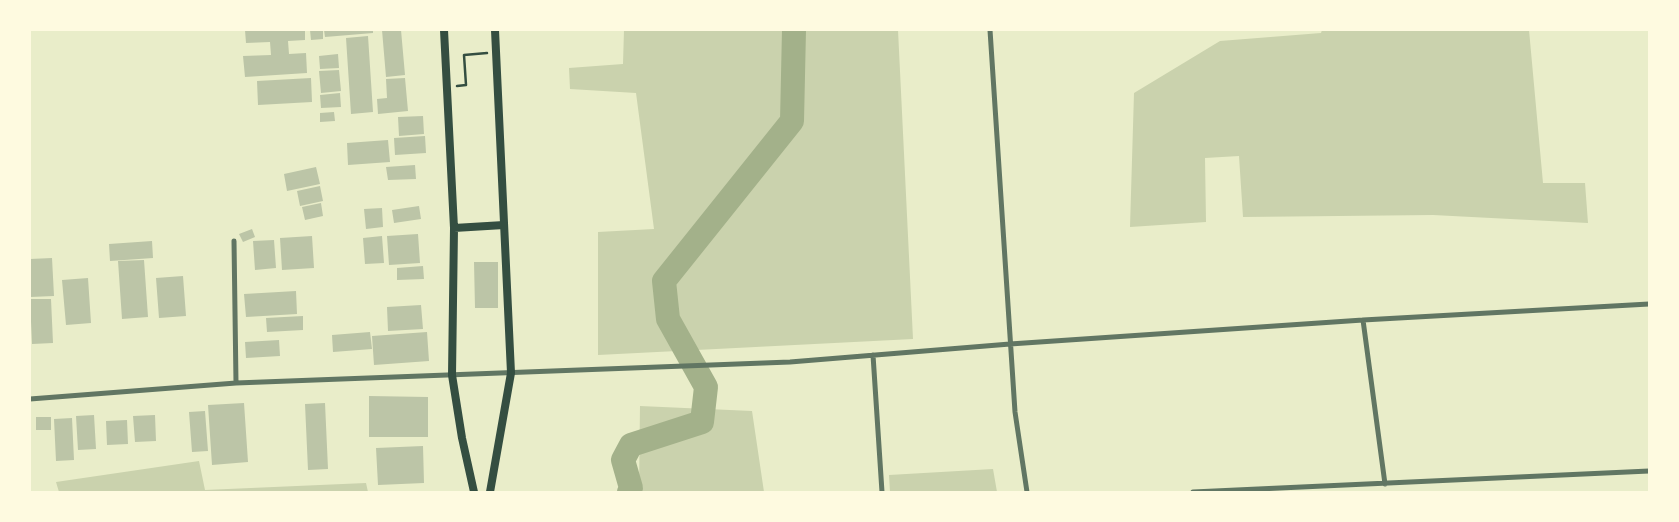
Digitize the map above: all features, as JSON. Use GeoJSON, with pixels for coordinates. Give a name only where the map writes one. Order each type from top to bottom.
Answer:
{"type":"FeatureCollection","features":[{"type":"Feature","properties":{"kind":"main road"},"geometry":{"type":"LineString","coordinates":[[444,30],[454,228],[452,375],[462,438],[474,492]]}},
{"type":"Feature","properties":{"kind":"main road"},"geometry":{"type":"LineString","coordinates":[[490,492],[512,372],[495,30]]}},
{"type":"Feature","properties":{"kind":"main road"},"geometry":{"type":"LineString","coordinates":[[454,228],[504,225]]}},
{"type":"Feature","properties":{"kind":"street"},"geometry":{"type":"LineString","coordinates":[[990,30],[1014,412],[1027,492]]}},
{"type":"Feature","properties":{"kind":"street"},"geometry":{"type":"LineString","coordinates":[[234,241],[236,383]]}},
{"type":"Feature","properties":{"kind":"street"},"geometry":{"type":"LineString","coordinates":[[30,399],[236,383],[790,362],[1010,344],[1363,320],[1649,304]]}},
{"type":"Feature","properties":{"kind":"street"},"geometry":{"type":"LineString","coordinates":[[1363,320],[1385,484]]}},
{"type":"Feature","properties":{"kind":"street"},"geometry":{"type":"LineString","coordinates":[[873,355],[882,492]]}},
{"type":"Feature","properties":{"kind":"street"},"geometry":{"type":"LineString","coordinates":[[1193,492],[1649,472]]}},
{"type":"Feature","properties":{"kind":"path"},"geometry":{"type":"LineString","coordinates":[[447,86],[466,85],[464,55],[496,52]]}},
{"type":"Feature","properties":{"kind":"green space"},"geometry":{"type":"Polygon","coordinates":[[[624,30],[898,30],[913,339],[598,355],[598,232],[654,229],[636,93],[570,89],[569,68],[623,64],[624,30]]]}},
{"type":"Feature","properties":{"kind":"green space"},"geometry":{"type":"Polygon","coordinates":[[[1322,30],[1529,30],[1543,183],[1585,183],[1588,223],[1433,215],[1243,217],[1239,156],[1205,158],[1206,222],[1130,227],[1134,93],[1220,41],[1321,33],[1322,30]]]}},
{"type":"Feature","properties":{"kind":"green space"},"geometry":{"type":"Polygon","coordinates":[[[640,406],[752,411],[764,492],[639,492],[640,406]]]}},
{"type":"Feature","properties":{"kind":"green space"},"geometry":{"type":"Polygon","coordinates":[[[199,461],[205,490],[366,483],[368,492],[59,492],[56,482],[199,461]]]}},
{"type":"Feature","properties":{"kind":"green space"},"geometry":{"type":"Polygon","coordinates":[[[993,469],[997,492],[890,492],[889,475],[993,469]]]}},
{"type":"Feature","properties":{"kind":"building"},"geometry":{"type":"Polygon","coordinates":[[[245,30],[305,30],[305,40],[288,41],[289,54],[306,53],[307,73],[245,77],[243,56],[271,55],[270,42],[246,43],[245,30]]]}},
{"type":"Feature","properties":{"kind":"building"},"geometry":{"type":"Polygon","coordinates":[[[310,30],[323,30],[323,39],[311,40],[310,30]]]}},
{"type":"Feature","properties":{"kind":"building"},"geometry":{"type":"Polygon","coordinates":[[[324,30],[373,30],[373,33],[325,37],[324,30]]]}},
{"type":"Feature","properties":{"kind":"building"},"geometry":{"type":"Polygon","coordinates":[[[382,30],[401,30],[405,75],[386,77],[382,30]]]}},
{"type":"Feature","properties":{"kind":"building"},"geometry":{"type":"Polygon","coordinates":[[[368,36],[373,112],[351,114],[346,38],[368,36]]]}},
{"type":"Feature","properties":{"kind":"building"},"geometry":{"type":"Polygon","coordinates":[[[338,54],[339,68],[320,69],[319,56],[338,54]]]}},
{"type":"Feature","properties":{"kind":"building"},"geometry":{"type":"Polygon","coordinates":[[[339,70],[341,91],[321,93],[319,71],[339,70]]]}},
{"type":"Feature","properties":{"kind":"building"},"geometry":{"type":"Polygon","coordinates":[[[311,78],[312,102],[258,105],[257,81],[311,78]]]}},
{"type":"Feature","properties":{"kind":"building"},"geometry":{"type":"Polygon","coordinates":[[[405,78],[408,111],[378,114],[377,99],[387,98],[386,79],[405,78]]]}},
{"type":"Feature","properties":{"kind":"building"},"geometry":{"type":"Polygon","coordinates":[[[340,93],[341,107],[321,108],[320,95],[340,93]]]}},
{"type":"Feature","properties":{"kind":"building"},"geometry":{"type":"Polygon","coordinates":[[[334,112],[335,121],[320,122],[320,113],[334,112]]]}},
{"type":"Feature","properties":{"kind":"building"},"geometry":{"type":"Polygon","coordinates":[[[423,116],[424,134],[399,136],[398,117],[423,116]]]}},
{"type":"Feature","properties":{"kind":"building"},"geometry":{"type":"Polygon","coordinates":[[[425,136],[426,153],[395,155],[394,138],[425,136]]]}},
{"type":"Feature","properties":{"kind":"building"},"geometry":{"type":"Polygon","coordinates":[[[388,140],[390,162],[348,165],[347,143],[388,140]]]}},
{"type":"Feature","properties":{"kind":"building"},"geometry":{"type":"Polygon","coordinates":[[[415,165],[416,179],[388,180],[386,167],[415,165]]]}},
{"type":"Feature","properties":{"kind":"building"},"geometry":{"type":"Polygon","coordinates":[[[316,167],[320,184],[287,191],[284,174],[316,167]]]}},
{"type":"Feature","properties":{"kind":"building"},"geometry":{"type":"Polygon","coordinates":[[[320,186],[323,201],[300,206],[297,191],[320,186]]]}},
{"type":"Feature","properties":{"kind":"building"},"geometry":{"type":"Polygon","coordinates":[[[321,203],[323,216],[305,220],[302,207],[321,203]]]}},
{"type":"Feature","properties":{"kind":"building"},"geometry":{"type":"Polygon","coordinates":[[[419,206],[421,219],[394,223],[392,210],[419,206]]]}},
{"type":"Feature","properties":{"kind":"building"},"geometry":{"type":"Polygon","coordinates":[[[382,208],[383,227],[366,229],[364,209],[382,208]]]}},
{"type":"Feature","properties":{"kind":"building"},"geometry":{"type":"Polygon","coordinates":[[[252,229],[255,237],[243,242],[239,234],[252,229]]]}},
{"type":"Feature","properties":{"kind":"building"},"geometry":{"type":"Polygon","coordinates":[[[418,234],[420,263],[389,265],[387,236],[418,234]]]}},
{"type":"Feature","properties":{"kind":"building"},"geometry":{"type":"Polygon","coordinates":[[[312,236],[314,268],[282,270],[280,238],[312,236]]]}},
{"type":"Feature","properties":{"kind":"building"},"geometry":{"type":"Polygon","coordinates":[[[382,236],[384,263],[365,264],[363,238],[382,236]]]}},
{"type":"Feature","properties":{"kind":"building"},"geometry":{"type":"Polygon","coordinates":[[[274,240],[276,268],[255,270],[253,241],[274,240]]]}},
{"type":"Feature","properties":{"kind":"building"},"geometry":{"type":"Polygon","coordinates":[[[152,241],[153,258],[110,261],[109,244],[152,241]]]}},
{"type":"Feature","properties":{"kind":"building"},"geometry":{"type":"Polygon","coordinates":[[[52,258],[54,296],[30,297],[30,259],[52,258]]]}},
{"type":"Feature","properties":{"kind":"building"},"geometry":{"type":"Polygon","coordinates":[[[144,260],[148,317],[122,319],[118,261],[144,260]]]}},
{"type":"Feature","properties":{"kind":"building"},"geometry":{"type":"Polygon","coordinates":[[[474,262],[498,262],[498,308],[475,308],[474,262]]]}},
{"type":"Feature","properties":{"kind":"building"},"geometry":{"type":"Polygon","coordinates":[[[423,266],[424,279],[397,280],[397,268],[423,266]]]}},
{"type":"Feature","properties":{"kind":"building"},"geometry":{"type":"Polygon","coordinates":[[[183,276],[186,316],[159,318],[156,278],[183,276]]]}},
{"type":"Feature","properties":{"kind":"building"},"geometry":{"type":"Polygon","coordinates":[[[88,278],[91,323],[66,325],[62,280],[88,278]]]}},
{"type":"Feature","properties":{"kind":"building"},"geometry":{"type":"Polygon","coordinates":[[[296,291],[297,314],[246,317],[244,294],[296,291]]]}},
{"type":"Feature","properties":{"kind":"building"},"geometry":{"type":"Polygon","coordinates":[[[30,299],[51,299],[53,343],[32,344],[30,299]]]}},
{"type":"Feature","properties":{"kind":"building"},"geometry":{"type":"Polygon","coordinates":[[[421,305],[423,329],[388,331],[387,307],[421,305]]]}},
{"type":"Feature","properties":{"kind":"building"},"geometry":{"type":"Polygon","coordinates":[[[303,316],[303,330],[267,332],[266,318],[303,316]]]}},
{"type":"Feature","properties":{"kind":"building"},"geometry":{"type":"Polygon","coordinates":[[[370,332],[372,349],[333,352],[332,335],[370,332]]]}},
{"type":"Feature","properties":{"kind":"building"},"geometry":{"type":"Polygon","coordinates":[[[427,332],[429,361],[374,365],[372,336],[427,332]]]}},
{"type":"Feature","properties":{"kind":"building"},"geometry":{"type":"Polygon","coordinates":[[[279,340],[280,356],[246,358],[245,342],[279,340]]]}},
{"type":"Feature","properties":{"kind":"building"},"geometry":{"type":"Polygon","coordinates":[[[369,396],[428,397],[428,437],[369,437],[369,396]]]}},
{"type":"Feature","properties":{"kind":"building"},"geometry":{"type":"Polygon","coordinates":[[[244,403],[248,462],[212,465],[208,405],[244,403]]]}},
{"type":"Feature","properties":{"kind":"building"},"geometry":{"type":"Polygon","coordinates":[[[325,403],[328,469],[308,470],[305,404],[325,403]]]}},
{"type":"Feature","properties":{"kind":"building"},"geometry":{"type":"Polygon","coordinates":[[[205,411],[208,451],[192,452],[189,412],[205,411]]]}},
{"type":"Feature","properties":{"kind":"building"},"geometry":{"type":"Polygon","coordinates":[[[94,415],[96,449],[78,450],[76,416],[94,415]]]}},
{"type":"Feature","properties":{"kind":"building"},"geometry":{"type":"Polygon","coordinates":[[[155,415],[156,441],[135,442],[133,416],[155,415]]]}},
{"type":"Feature","properties":{"kind":"building"},"geometry":{"type":"Polygon","coordinates":[[[36,417],[51,417],[51,430],[36,430],[36,417]]]}},
{"type":"Feature","properties":{"kind":"building"},"geometry":{"type":"Polygon","coordinates":[[[72,418],[74,460],[56,461],[54,419],[72,418]]]}},
{"type":"Feature","properties":{"kind":"building"},"geometry":{"type":"Polygon","coordinates":[[[127,420],[128,444],[107,445],[106,421],[127,420]]]}},
{"type":"Feature","properties":{"kind":"building"},"geometry":{"type":"Polygon","coordinates":[[[423,446],[424,483],[378,485],[376,448],[423,446]]]}},
{"type":"Feature","properties":{"kind":"waterway"},"geometry":{"type":"LineString","coordinates":[[629,492],[631,488],[623,460],[631,445],[702,422],[706,387],[668,319],[664,281],[792,121],[794,30]]}}]}
